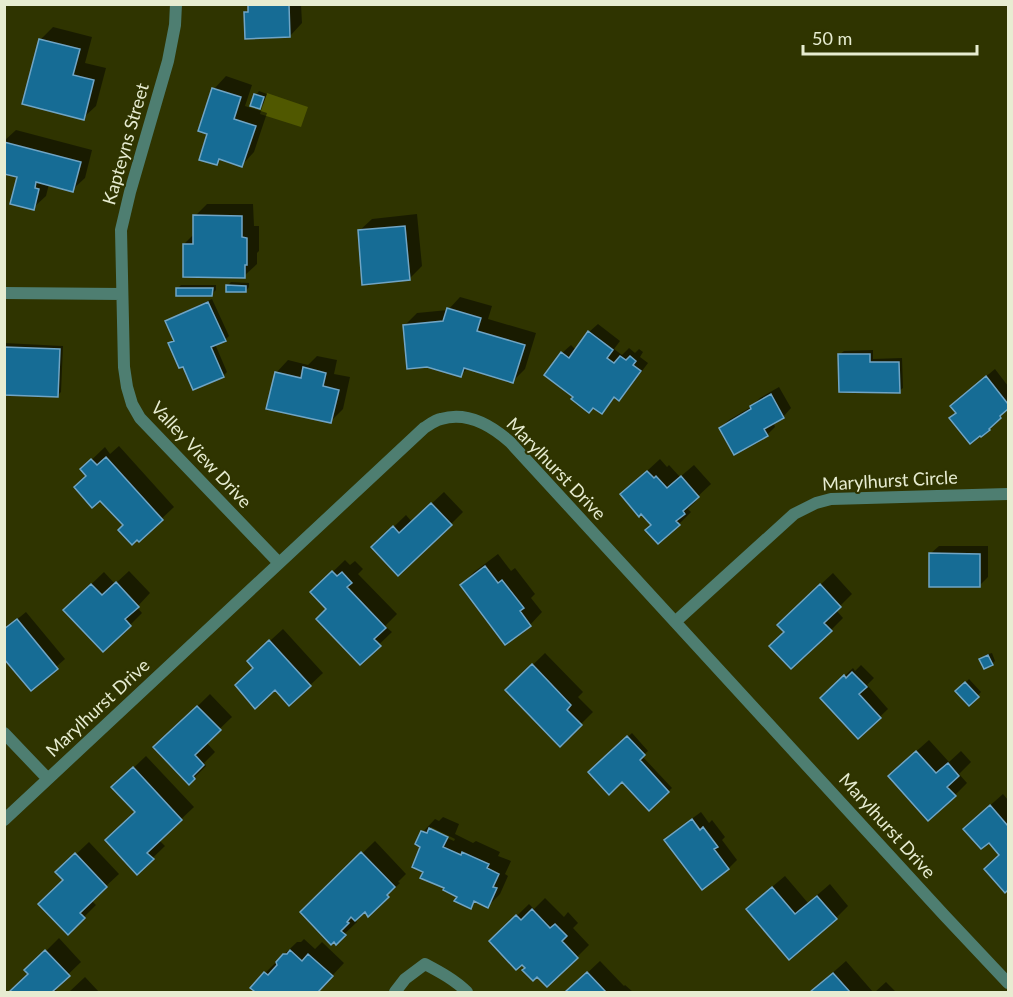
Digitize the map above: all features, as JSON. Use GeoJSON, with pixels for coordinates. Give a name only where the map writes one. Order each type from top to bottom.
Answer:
{"type":"FeatureCollection","features":[{"type":"Feature","properties":{"kind":"street","name":"Kapteyns Street"},"geometry":{"type":"LineString","coordinates":[[122,294],[121,230],[168,61],[175,25],[176,4]]}},
{"type":"Feature","properties":{"kind":"street"},"geometry":{"type":"LineString","coordinates":[[4,293],[122,294]]}},
{"type":"Feature","properties":{"kind":"street","name":"Valley View Drive"},"geometry":{"type":"LineString","coordinates":[[122,294],[124,367],[132,404],[140,418],[279,563]]}},
{"type":"Feature","properties":{"kind":"street","name":"Marylhurst Drive"},"geometry":{"type":"LineString","coordinates":[[4,820],[424,428],[441,419],[462,417],[482,422],[510,442],[1008,983]]}},
{"type":"Feature","properties":{"kind":"street","name":"Marylhurst Circle"},"geometry":{"type":"LineString","coordinates":[[675,622],[794,514],[816,503],[831,499],[1008,494]]}},
{"type":"Feature","properties":{"kind":"street"},"geometry":{"type":"LineString","coordinates":[[4,733],[48,779]]}},
{"type":"Feature","properties":{"kind":"street"},"geometry":{"type":"LineString","coordinates":[[395,993],[405,979],[426,964],[442,973],[467,993]]}},
{"type":"Feature","properties":{"kind":"shaded area"},"geometry":{"type":"Polygon","coordinates":[[[267,93],[308,107],[301,127],[260,114],[267,93]]]}},
{"type":"Feature","properties":{"kind":"building"},"geometry":{"type":"Polygon","coordinates":[[[248,4],[289,4],[290,37],[245,39],[244,12],[248,12],[248,4]]]}},
{"type":"Feature","properties":{"kind":"building"},"geometry":{"type":"Polygon","coordinates":[[[39,39],[80,49],[73,75],[94,80],[84,120],[22,104],[39,39]]]}},
{"type":"Feature","properties":{"kind":"building"},"geometry":{"type":"Polygon","coordinates":[[[212,88],[241,97],[234,119],[256,126],[242,167],[219,159],[217,165],[199,160],[207,134],[198,131],[212,88]]]}},
{"type":"Feature","properties":{"kind":"building"},"geometry":{"type":"Polygon","coordinates":[[[254,94],[264,97],[260,109],[250,106],[254,94]]]}},
{"type":"Feature","properties":{"kind":"building"},"geometry":{"type":"Polygon","coordinates":[[[4,142],[81,162],[73,192],[36,182],[35,188],[39,189],[34,210],[10,204],[17,177],[4,174],[4,142]]]}},
{"type":"Feature","properties":{"kind":"building"},"geometry":{"type":"Polygon","coordinates":[[[193,215],[242,216],[242,237],[247,238],[245,278],[183,277],[183,244],[193,244],[193,215]]]}},
{"type":"Feature","properties":{"kind":"building"},"geometry":{"type":"Polygon","coordinates":[[[405,226],[410,280],[362,285],[358,230],[405,226]]]}},
{"type":"Feature","properties":{"kind":"building"},"geometry":{"type":"Polygon","coordinates":[[[226,285],[246,286],[246,292],[226,292],[226,285]]]}},
{"type":"Feature","properties":{"kind":"building"},"geometry":{"type":"Polygon","coordinates":[[[176,288],[213,288],[212,296],[176,296],[176,288]]]}},
{"type":"Feature","properties":{"kind":"building"},"geometry":{"type":"Polygon","coordinates":[[[208,302],[226,341],[211,347],[224,377],[193,390],[183,367],[179,368],[168,343],[174,341],[165,321],[208,302]]]}},
{"type":"Feature","properties":{"kind":"building"},"geometry":{"type":"Polygon","coordinates":[[[447,308],[481,318],[477,331],[525,345],[513,383],[464,368],[461,377],[427,367],[407,369],[403,325],[443,321],[447,308]]]}},
{"type":"Feature","properties":{"kind":"building"},"geometry":{"type":"Polygon","coordinates":[[[588,331],[613,350],[607,358],[614,363],[620,356],[626,360],[630,356],[636,361],[633,365],[641,371],[619,401],[614,397],[602,414],[593,408],[589,413],[571,399],[573,397],[544,375],[561,352],[569,358],[588,331]]]}},
{"type":"Feature","properties":{"kind":"building"},"geometry":{"type":"Polygon","coordinates":[[[4,347],[60,349],[58,397],[4,395],[4,347]]]}},
{"type":"Feature","properties":{"kind":"building"},"geometry":{"type":"Polygon","coordinates":[[[838,354],[870,354],[870,362],[899,362],[900,393],[839,392],[838,354]]]}},
{"type":"Feature","properties":{"kind":"building"},"geometry":{"type":"Polygon","coordinates":[[[303,367],[326,373],[323,386],[339,390],[331,423],[266,409],[275,372],[301,378],[303,367]]]}},
{"type":"Feature","properties":{"kind":"building"},"geometry":{"type":"Polygon","coordinates":[[[986,376],[1008,404],[1008,409],[990,430],[970,444],[949,418],[956,413],[950,406],[986,376]]]}},
{"type":"Feature","properties":{"kind":"building"},"geometry":{"type":"Polygon","coordinates":[[[771,394],[784,418],[764,429],[768,436],[734,455],[719,428],[771,394]]]}},
{"type":"Feature","properties":{"kind":"building"},"geometry":{"type":"Polygon","coordinates":[[[106,457],[163,520],[139,542],[137,540],[132,545],[118,530],[123,525],[100,501],[92,508],[74,487],[86,476],[80,469],[91,459],[97,465],[106,457]]]}},
{"type":"Feature","properties":{"kind":"building"},"geometry":{"type":"Polygon","coordinates":[[[647,471],[654,478],[656,476],[667,488],[681,476],[699,497],[683,511],[685,514],[676,521],[680,525],[658,544],[645,530],[651,525],[641,514],[639,517],[620,494],[647,471]]]}},
{"type":"Feature","properties":{"kind":"building"},"geometry":{"type":"Polygon","coordinates":[[[431,503],[452,525],[398,576],[371,547],[393,526],[399,533],[431,503]]]}},
{"type":"Feature","properties":{"kind":"building"},"geometry":{"type":"Polygon","coordinates":[[[929,553],[980,554],[980,587],[929,587],[929,553]]]}},
{"type":"Feature","properties":{"kind":"building"},"geometry":{"type":"Polygon","coordinates":[[[485,566],[498,583],[502,580],[524,608],[520,611],[531,626],[505,645],[460,585],[485,566]]]}},
{"type":"Feature","properties":{"kind":"building"},"geometry":{"type":"Polygon","coordinates":[[[332,571],[337,576],[342,572],[352,583],[347,587],[386,628],[374,639],[381,646],[360,665],[316,619],[326,609],[310,592],[332,571]]]}},
{"type":"Feature","properties":{"kind":"building"},"geometry":{"type":"Polygon","coordinates":[[[116,582],[139,607],[125,619],[131,626],[103,652],[63,610],[91,584],[102,595],[116,582]]]}},
{"type":"Feature","properties":{"kind":"building"},"geometry":{"type":"Polygon","coordinates":[[[820,584],[841,607],[824,623],[832,631],[791,669],[769,646],[784,632],[777,625],[820,584]]]}},
{"type":"Feature","properties":{"kind":"building"},"geometry":{"type":"Polygon","coordinates":[[[17,619],[58,669],[31,691],[4,659],[4,629],[17,619]]]}},
{"type":"Feature","properties":{"kind":"building"},"geometry":{"type":"Polygon","coordinates":[[[269,640],[311,686],[289,706],[275,690],[255,709],[235,685],[253,668],[247,661],[269,640]]]}},
{"type":"Feature","properties":{"kind":"building"},"geometry":{"type":"Polygon","coordinates":[[[988,655],[993,665],[984,669],[979,659],[988,655]]]}},
{"type":"Feature","properties":{"kind":"building"},"geometry":{"type":"Polygon","coordinates":[[[532,664],[571,705],[567,710],[582,725],[560,747],[505,690],[532,664]]]}},
{"type":"Feature","properties":{"kind":"building"},"geometry":{"type":"Polygon","coordinates":[[[852,672],[867,687],[859,694],[881,718],[858,739],[820,698],[844,675],[846,678],[852,672]]]}},
{"type":"Feature","properties":{"kind":"building"},"geometry":{"type":"Polygon","coordinates":[[[965,682],[979,697],[969,706],[955,691],[965,682]]]}},
{"type":"Feature","properties":{"kind":"building"},"geometry":{"type":"Polygon","coordinates":[[[197,706],[221,730],[195,755],[204,765],[193,776],[195,779],[189,785],[153,747],[197,706]]]}},
{"type":"Feature","properties":{"kind":"building"},"geometry":{"type":"Polygon","coordinates":[[[627,736],[645,755],[640,760],[669,792],[649,811],[622,782],[609,795],[588,772],[627,736]]]}},
{"type":"Feature","properties":{"kind":"building"},"geometry":{"type":"Polygon","coordinates":[[[916,751],[936,773],[948,763],[959,776],[947,787],[956,796],[928,821],[888,776],[916,751]]]}},
{"type":"Feature","properties":{"kind":"building"},"geometry":{"type":"Polygon","coordinates":[[[133,767],[182,820],[147,853],[154,859],[137,875],[105,840],[135,812],[111,787],[133,767]]]}},
{"type":"Feature","properties":{"kind":"building"},"geometry":{"type":"Polygon","coordinates":[[[990,805],[1008,826],[1008,890],[1005,893],[984,869],[999,855],[989,843],[981,849],[963,829],[990,805]]]}},
{"type":"Feature","properties":{"kind":"building"},"geometry":{"type":"Polygon","coordinates":[[[692,819],[700,830],[703,827],[718,847],[714,849],[729,869],[702,890],[664,840],[692,819]]]}},
{"type":"Feature","properties":{"kind":"building"},"geometry":{"type":"Polygon","coordinates":[[[429,828],[448,837],[443,847],[461,855],[462,852],[489,864],[487,868],[499,874],[493,887],[497,888],[488,908],[474,901],[471,909],[454,901],[457,897],[443,890],[444,888],[420,878],[423,872],[412,867],[420,847],[415,844],[421,831],[427,833],[429,828]]]}},
{"type":"Feature","properties":{"kind":"building"},"geometry":{"type":"Polygon","coordinates":[[[361,852],[395,887],[387,895],[389,897],[368,917],[365,912],[355,921],[351,917],[347,922],[349,923],[341,931],[346,935],[336,945],[334,942],[331,945],[300,912],[361,852]]]}},
{"type":"Feature","properties":{"kind":"building"},"geometry":{"type":"Polygon","coordinates":[[[75,853],[107,887],[80,913],[85,918],[68,935],[38,904],[63,880],[55,872],[75,853]]]}},
{"type":"Feature","properties":{"kind":"building"},"geometry":{"type":"Polygon","coordinates":[[[772,887],[795,914],[817,896],[837,919],[789,960],[746,909],[772,887]]]}},
{"type":"Feature","properties":{"kind":"building"},"geometry":{"type":"Polygon","coordinates":[[[532,909],[550,928],[555,924],[567,936],[562,941],[578,958],[547,987],[537,977],[533,981],[522,970],[525,968],[522,965],[516,970],[489,941],[516,915],[521,920],[532,909]]]}},
{"type":"Feature","properties":{"kind":"building"},"geometry":{"type":"Polygon","coordinates":[[[45,950],[70,976],[52,992],[9,992],[28,974],[24,970],[45,950]]]}},
{"type":"Feature","properties":{"kind":"building"},"geometry":{"type":"Polygon","coordinates":[[[290,950],[302,961],[308,954],[333,976],[318,992],[253,992],[250,988],[264,972],[268,975],[283,954],[287,954],[290,950]]]}},
{"type":"Feature","properties":{"kind":"building"},"geometry":{"type":"Polygon","coordinates":[[[587,972],[606,992],[565,992],[587,972]]]}},
{"type":"Feature","properties":{"kind":"building"},"geometry":{"type":"Polygon","coordinates":[[[833,973],[850,992],[810,992],[833,973]]]}}]}
